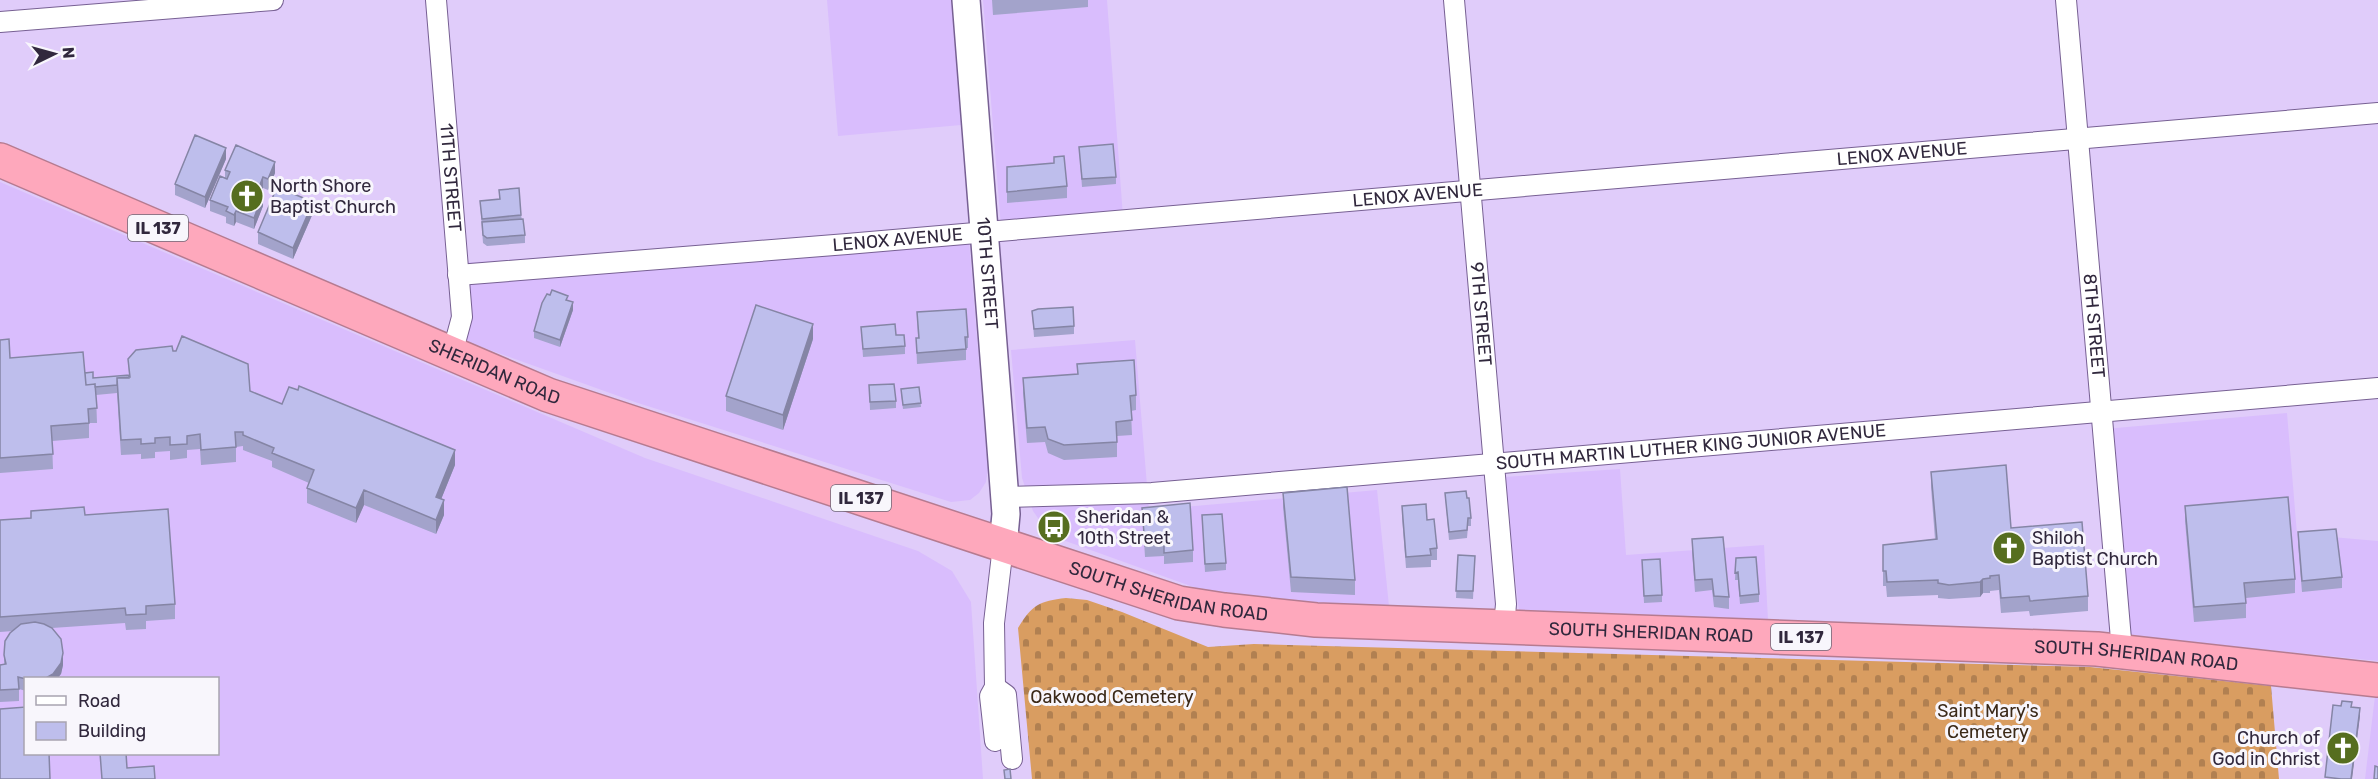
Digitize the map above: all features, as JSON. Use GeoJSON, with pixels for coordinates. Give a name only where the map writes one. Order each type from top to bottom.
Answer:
{"type":"FeatureCollection","features":[{"type":"Feature","properties":{"kind":"highway","name":"SHERIDAN ROAD"},"geometry":{"type":"LineString","coordinates":[[0,160],[548,395],[1003,546]]}},
{"type":"Feature","properties":{"kind":"highway","name":"SOUTH SHERIDAN ROAD"},"geometry":{"type":"LineString","coordinates":[[1003,546],[1179,603],[1316,620],[1998,644],[2122,651],[2378,680]]}},
{"type":"Feature","properties":{"kind":"street"},"geometry":{"type":"LineString","coordinates":[[0,22],[273,0]]}},
{"type":"Feature","properties":{"kind":"street","name":"11TH STREET"},"geometry":{"type":"LineString","coordinates":[[436,0],[462,317],[452,354]]}},
{"type":"Feature","properties":{"kind":"street","name":"10TH STREET"},"geometry":{"type":"LineString","coordinates":[[966,0],[1005,497],[1003,546]]}},
{"type":"Feature","properties":{"kind":"street","name":"9TH STREET"},"geometry":{"type":"LineString","coordinates":[[1454,0],[1506,604],[1504,627]]}},
{"type":"Feature","properties":{"kind":"street","name":"8TH STREET"},"geometry":{"type":"LineString","coordinates":[[2066,0],[2122,651]]}},
{"type":"Feature","properties":{"kind":"street","name":"LENOX AVENUE"},"geometry":{"type":"LineString","coordinates":[[458,275],[2378,112]]}},
{"type":"Feature","properties":{"kind":"street","name":"SOUTH MARTIN LUTHER KING JUNIOR AVENUE"},"geometry":{"type":"LineString","coordinates":[[1005,497],[1152,493],[2378,388]]}},
{"type":"Feature","properties":{"kind":"street"},"geometry":{"type":"LineString","coordinates":[[995,741],[990,696],[995,687],[994,622],[1003,546]]}},
{"type":"Feature","properties":{"kind":"street"},"geometry":{"type":"LineString","coordinates":[[995,687],[1006,695],[1012,759]]}},
{"type":"Feature","properties":{"kind":"shaded area"},"geometry":{"type":"Polygon","coordinates":[[[827,0],[951,0],[961,125],[838,136],[827,0]]]}},
{"type":"Feature","properties":{"kind":"shaded area"},"geometry":{"type":"Polygon","coordinates":[[[983,0],[1107,0],[1123,217],[1001,227],[983,0]]]}},
{"type":"Feature","properties":{"kind":"shaded area"},"geometry":{"type":"Polygon","coordinates":[[[0,182],[645,458],[918,551],[952,571],[971,602],[983,779],[0,779],[0,182]]]}},
{"type":"Feature","properties":{"kind":"shaded area"},"geometry":{"type":"Polygon","coordinates":[[[968,229],[988,470],[986,482],[979,493],[970,500],[951,502],[638,403],[465,341],[460,263],[968,229]]]}},
{"type":"Feature","properties":{"kind":"shaded area"},"geometry":{"type":"Polygon","coordinates":[[[1135,340],[1149,510],[1377,490],[1389,606],[1224,598],[1060,539],[1047,531],[1033,511],[1022,478],[1011,350],[1135,340]]]}},
{"type":"Feature","properties":{"kind":"shaded area"},"geometry":{"type":"Polygon","coordinates":[[[2287,413],[2297,534],[2378,541],[2378,661],[2111,634],[2093,430],[2287,413]]]}},
{"type":"Feature","properties":{"kind":"shaded area"},"geometry":{"type":"Polygon","coordinates":[[[1620,469],[1626,555],[1764,545],[1768,620],[1519,611],[1504,477],[1620,469]]]}},
{"type":"Feature","properties":{"kind":"shaded area"},"geometry":{"type":"Polygon","coordinates":[[[2375,696],[2378,696],[2378,779],[2365,779],[2375,696]]]}},
{"type":"Feature","properties":{"kind":"green space","name":"Oakwood Cemetery"},"geometry":{"type":"Polygon","coordinates":[[[1066,598],[1087,600],[1122,612],[1208,647],[1254,644],[2090,667],[2271,686],[2279,779],[1032,779],[1018,628],[1032,609],[1049,601],[1066,598]]]}},
{"type":"Feature","properties":{"kind":"building"},"geometry":{"type":"Polygon","coordinates":[[[195,135],[226,148],[205,197],[175,184],[195,135]]]}},
{"type":"Feature","properties":{"kind":"building"},"geometry":{"type":"Polygon","coordinates":[[[1113,144],[1116,177],[1082,179],[1079,147],[1113,144]]]}},
{"type":"Feature","properties":{"kind":"building"},"geometry":{"type":"Polygon","coordinates":[[[236,145],[275,162],[268,179],[263,177],[257,192],[263,194],[254,218],[236,211],[234,215],[226,211],[228,207],[210,200],[220,176],[227,179],[230,172],[225,170],[236,145]]]}},
{"type":"Feature","properties":{"kind":"building"},"geometry":{"type":"Polygon","coordinates":[[[1064,156],[1067,186],[1007,192],[1007,167],[1054,163],[1054,157],[1064,156]]]}},
{"type":"Feature","properties":{"kind":"building"},"geometry":{"type":"Polygon","coordinates":[[[277,187],[313,202],[293,248],[258,232],[277,187]]]}},
{"type":"Feature","properties":{"kind":"building"},"geometry":{"type":"Polygon","coordinates":[[[519,188],[521,215],[482,219],[480,201],[500,199],[499,190],[519,188]]]}},
{"type":"Feature","properties":{"kind":"building"},"geometry":{"type":"Polygon","coordinates":[[[523,219],[525,235],[487,238],[483,235],[482,222],[523,219]]]}},
{"type":"Feature","properties":{"kind":"building"},"geometry":{"type":"Polygon","coordinates":[[[552,290],[568,296],[566,300],[573,302],[560,340],[534,331],[542,303],[552,290]]]}},
{"type":"Feature","properties":{"kind":"building"},"geometry":{"type":"Polygon","coordinates":[[[756,305],[813,324],[783,415],[726,396],[756,305]]]}},
{"type":"Feature","properties":{"kind":"building"},"geometry":{"type":"Polygon","coordinates":[[[1073,307],[1074,326],[1034,329],[1032,311],[1073,307]]]}},
{"type":"Feature","properties":{"kind":"building"},"geometry":{"type":"Polygon","coordinates":[[[966,309],[968,337],[965,337],[966,349],[917,353],[916,338],[919,338],[917,312],[966,309]]]}},
{"type":"Feature","properties":{"kind":"building"},"geometry":{"type":"Polygon","coordinates":[[[895,324],[896,335],[904,335],[905,346],[863,349],[861,327],[895,324]]]}},
{"type":"Feature","properties":{"kind":"building"},"geometry":{"type":"Polygon","coordinates":[[[182,336],[248,364],[250,391],[282,404],[289,387],[298,390],[299,386],[455,450],[436,497],[444,500],[436,520],[364,490],[356,508],[307,488],[314,470],[272,453],[274,448],[243,435],[243,432],[235,432],[236,447],[201,450],[200,434],[187,436],[187,444],[170,445],[170,437],[155,438],[155,443],[141,444],[141,439],[121,440],[117,378],[130,377],[128,359],[136,350],[172,346],[173,351],[176,351],[182,336]]]}},
{"type":"Feature","properties":{"kind":"building"},"geometry":{"type":"Polygon","coordinates":[[[9,339],[10,358],[83,352],[86,385],[95,384],[97,408],[88,409],[89,423],[51,426],[53,454],[0,458],[0,340],[9,339]]]}},
{"type":"Feature","properties":{"kind":"building"},"geometry":{"type":"Polygon","coordinates":[[[1134,360],[1136,395],[1130,396],[1132,420],[1116,422],[1117,442],[1064,445],[1048,439],[1045,427],[1027,428],[1023,378],[1078,374],[1077,364],[1134,360]]]}},
{"type":"Feature","properties":{"kind":"building"},"geometry":{"type":"Polygon","coordinates":[[[93,372],[93,378],[129,375],[129,378],[117,378],[117,385],[95,387],[95,384],[86,385],[85,373],[93,372]]]}},
{"type":"Feature","properties":{"kind":"building"},"geometry":{"type":"Polygon","coordinates":[[[894,384],[896,401],[870,402],[869,385],[894,384]]]}},
{"type":"Feature","properties":{"kind":"building"},"geometry":{"type":"Polygon","coordinates":[[[919,387],[921,403],[903,405],[901,389],[919,387]]]}},
{"type":"Feature","properties":{"kind":"building","name":"Shiloh Baptist Church"},"geometry":{"type":"Polygon","coordinates":[[[2006,465],[2011,528],[2082,522],[2088,596],[2030,601],[2029,596],[2001,598],[1999,575],[1990,576],[1980,582],[1949,585],[1938,583],[1938,580],[1887,582],[1886,571],[1883,571],[1883,545],[1937,539],[1931,472],[2006,465]]]}},
{"type":"Feature","properties":{"kind":"building"},"geometry":{"type":"Polygon","coordinates":[[[1347,487],[1355,580],[1291,577],[1283,493],[1347,487]]]}},
{"type":"Feature","properties":{"kind":"building"},"geometry":{"type":"Polygon","coordinates":[[[1466,491],[1471,518],[1468,518],[1467,530],[1449,532],[1445,493],[1466,491]]]}},
{"type":"Feature","properties":{"kind":"building"},"geometry":{"type":"Polygon","coordinates":[[[2288,497],[2295,579],[2244,583],[2246,603],[2194,607],[2185,506],[2288,497]]]}},
{"type":"Feature","properties":{"kind":"building"},"geometry":{"type":"Polygon","coordinates":[[[1190,503],[1193,550],[1164,553],[1164,544],[1145,546],[1142,508],[1190,503]]]}},
{"type":"Feature","properties":{"kind":"building"},"geometry":{"type":"Polygon","coordinates":[[[1426,504],[1427,520],[1434,519],[1437,548],[1430,549],[1431,555],[1406,557],[1402,506],[1426,504]]]}},
{"type":"Feature","properties":{"kind":"building"},"geometry":{"type":"Polygon","coordinates":[[[84,507],[85,515],[168,509],[175,604],[146,606],[146,614],[126,615],[125,608],[0,617],[0,520],[31,518],[31,511],[84,507]]]}},
{"type":"Feature","properties":{"kind":"building"},"geometry":{"type":"Polygon","coordinates":[[[1222,514],[1226,563],[1205,564],[1202,515],[1222,514]]]}},
{"type":"Feature","properties":{"kind":"building"},"geometry":{"type":"Polygon","coordinates":[[[2336,529],[2342,577],[2302,581],[2298,532],[2336,529]]]}},
{"type":"Feature","properties":{"kind":"building"},"geometry":{"type":"Polygon","coordinates":[[[1723,537],[1729,597],[1714,596],[1712,579],[1695,580],[1692,539],[1723,537]]]}},
{"type":"Feature","properties":{"kind":"building"},"geometry":{"type":"Polygon","coordinates":[[[1458,555],[1475,556],[1473,591],[1456,591],[1458,555]]]}},
{"type":"Feature","properties":{"kind":"building"},"geometry":{"type":"Polygon","coordinates":[[[1756,557],[1759,594],[1740,596],[1738,572],[1735,573],[1736,558],[1756,557]]]}},
{"type":"Feature","properties":{"kind":"building"},"geometry":{"type":"Polygon","coordinates":[[[1660,559],[1662,595],[1644,596],[1642,560],[1660,559]]]}},
{"type":"Feature","properties":{"kind":"building"},"geometry":{"type":"Polygon","coordinates":[[[35,622],[52,628],[61,639],[63,653],[61,663],[48,677],[18,677],[19,689],[0,690],[0,665],[6,664],[5,641],[10,633],[21,624],[35,622]]]}},
{"type":"Feature","properties":{"kind":"building","name":"Church of God in Christ"},"geometry":{"type":"Polygon","coordinates":[[[2342,701],[2352,702],[2351,707],[2360,708],[2351,779],[2325,777],[2333,705],[2341,706],[2342,701]]]}},
{"type":"Feature","properties":{"kind":"building"},"geometry":{"type":"Polygon","coordinates":[[[24,707],[24,755],[49,755],[50,779],[0,779],[0,709],[24,707]]]}},
{"type":"Feature","properties":{"kind":"building"},"geometry":{"type":"Polygon","coordinates":[[[100,755],[126,755],[127,768],[154,766],[155,779],[102,779],[100,755]]]}},
{"type":"Feature","properties":{"kind":"building"},"geometry":{"type":"Polygon","coordinates":[[[2375,766],[2378,767],[2378,779],[2374,779],[2375,766]]]}},
{"type":"Feature","properties":{"kind":"building"},"geometry":{"type":"Polygon","coordinates":[[[1010,769],[1011,779],[1005,779],[1004,770],[1010,769]]]}},
{"type":"Feature","properties":{"kind":"place","name":"North Shore Baptist Church"},"geometry":{"type":"Point","coordinates":[247,196]}},
{"type":"Feature","properties":{"kind":"place","name":"Sheridan & 10th Street"},"geometry":{"type":"Point","coordinates":[1054,527]}},
{"type":"Feature","properties":{"kind":"place","name":"Shiloh Baptist Church"},"geometry":{"type":"Point","coordinates":[2009,548]}},
{"type":"Feature","properties":{"kind":"place","name":"Church of God in Christ"},"geometry":{"type":"Point","coordinates":[2343,748]}},
{"type":"Feature","properties":{"kind":"park label","name":"Saint Mary's Cemetery"},"geometry":{"type":"Point","coordinates":[1988,721]}}]}
